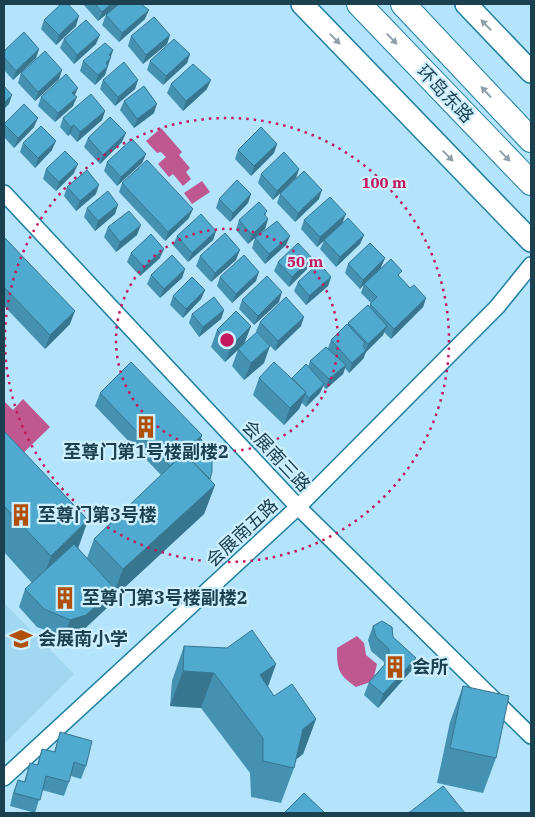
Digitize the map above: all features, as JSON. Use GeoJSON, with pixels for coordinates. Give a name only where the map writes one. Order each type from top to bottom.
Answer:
{"type":"FeatureCollection","features":[{"type":"Feature","properties":{"kind":"main road","name":"环岛东路"},"geometry":{"type":"LineString","coordinates":[[358,4],[531,184]]}},
{"type":"Feature","properties":{"kind":"main road","name":"环岛东路"},"geometry":{"type":"LineString","coordinates":[[403,4],[531,140]]}},
{"type":"Feature","properties":{"kind":"street"},"geometry":{"type":"LineString","coordinates":[[302,4],[531,241]]}},
{"type":"Feature","properties":{"kind":"street"},"geometry":{"type":"LineString","coordinates":[[466,4],[531,72]]}},
{"type":"Feature","properties":{"kind":"street","name":"会展南三路"},"geometry":{"type":"LineString","coordinates":[[4,193],[298,507],[531,736]]}},
{"type":"Feature","properties":{"kind":"street","name":"会展南五路"},"geometry":{"type":"LineString","coordinates":[[4,778],[298,507],[496,307],[531,265]]}},
{"type":"Feature","properties":{"kind":"shaded area"},"geometry":{"type":"Polygon","coordinates":[[[161,128],[182,152],[179,155],[190,168],[186,172],[191,179],[183,186],[173,174],[169,177],[158,164],[166,157],[161,152],[157,153],[146,141],[161,128]]]}},
{"type":"Feature","properties":{"kind":"shaded area"},"geometry":{"type":"Polygon","coordinates":[[[202,181],[210,192],[192,204],[184,193],[202,181]]]}},
{"type":"Feature","properties":{"kind":"shaded area"},"geometry":{"type":"Polygon","coordinates":[[[23,399],[50,427],[14,462],[4,451],[4,401],[13,410],[23,399]]]}},
{"type":"Feature","properties":{"kind":"shaded area","name":"会展南小学"},"geometry":{"type":"Polygon","coordinates":[[[4,603],[74,674],[4,744],[4,603]]]}},
{"type":"Feature","properties":{"kind":"shaded area"},"geometry":{"type":"Polygon","coordinates":[[[357,636],[364,643],[366,655],[377,664],[373,681],[356,687],[345,679],[338,667],[337,648],[357,636]]]}},
{"type":"Feature","properties":{"kind":"building"},"geometry":{"type":"Polygon","coordinates":[[[61,4],[68,4],[79,16],[59,35],[44,20],[61,4]]]}},
{"type":"Feature","properties":{"kind":"building"},"geometry":{"type":"Polygon","coordinates":[[[95,4],[111,4],[102,12],[95,4]]]}},
{"type":"Feature","properties":{"kind":"building"},"geometry":{"type":"Polygon","coordinates":[[[119,4],[141,4],[149,10],[122,33],[106,15],[119,4]]]}},
{"type":"Feature","properties":{"kind":"building"},"geometry":{"type":"Polygon","coordinates":[[[154,17],[170,35],[146,55],[131,36],[154,17]]]}},
{"type":"Feature","properties":{"kind":"building"},"geometry":{"type":"Polygon","coordinates":[[[86,20],[100,35],[77,55],[64,39],[86,20]]]}},
{"type":"Feature","properties":{"kind":"building"},"geometry":{"type":"Polygon","coordinates":[[[24,32],[39,49],[16,71],[4,57],[4,51],[24,32]]]}},
{"type":"Feature","properties":{"kind":"building"},"geometry":{"type":"Polygon","coordinates":[[[174,39],[190,54],[166,76],[150,61],[174,39]]]}},
{"type":"Feature","properties":{"kind":"building"},"geometry":{"type":"Polygon","coordinates":[[[105,43],[113,50],[109,55],[111,57],[106,63],[108,66],[98,75],[83,61],[105,43]]]}},
{"type":"Feature","properties":{"kind":"building"},"geometry":{"type":"Polygon","coordinates":[[[45,51],[62,70],[38,92],[21,73],[45,51]]]}},
{"type":"Feature","properties":{"kind":"building"},"geometry":{"type":"Polygon","coordinates":[[[124,62],[138,80],[118,97],[103,80],[124,62]]]}},
{"type":"Feature","properties":{"kind":"building"},"geometry":{"type":"Polygon","coordinates":[[[193,64],[211,80],[186,101],[171,84],[193,64]]]}},
{"type":"Feature","properties":{"kind":"building"},"geometry":{"type":"Polygon","coordinates":[[[66,74],[78,88],[72,93],[77,97],[58,113],[41,97],[66,74]]]}},
{"type":"Feature","properties":{"kind":"building"},"geometry":{"type":"Polygon","coordinates":[[[4,86],[12,95],[4,103],[4,86]]]}},
{"type":"Feature","properties":{"kind":"building"},"geometry":{"type":"Polygon","coordinates":[[[144,86],[157,104],[137,119],[124,101],[144,86]]]}},
{"type":"Feature","properties":{"kind":"building"},"geometry":{"type":"Polygon","coordinates":[[[91,94],[105,111],[80,132],[74,125],[71,127],[63,118],[91,94]]]}},
{"type":"Feature","properties":{"kind":"building"},"geometry":{"type":"Polygon","coordinates":[[[24,104],[38,118],[18,138],[4,124],[24,104]]]}},
{"type":"Feature","properties":{"kind":"building"},"geometry":{"type":"Polygon","coordinates":[[[110,117],[126,133],[103,155],[88,138],[110,117]]]}},
{"type":"Feature","properties":{"kind":"building"},"geometry":{"type":"Polygon","coordinates":[[[41,126],[56,141],[38,158],[23,143],[41,126]]]}},
{"type":"Feature","properties":{"kind":"building"},"geometry":{"type":"Polygon","coordinates":[[[261,127],[277,144],[254,166],[238,150],[261,127]]]}},
{"type":"Feature","properties":{"kind":"building"},"geometry":{"type":"Polygon","coordinates":[[[132,139],[146,154],[121,177],[107,162],[132,139]]]}},
{"type":"Feature","properties":{"kind":"building"},"geometry":{"type":"Polygon","coordinates":[[[65,151],[78,164],[59,182],[46,169],[65,151]]]}},
{"type":"Feature","properties":{"kind":"building"},"geometry":{"type":"Polygon","coordinates":[[[284,152],[299,169],[277,191],[261,174],[284,152]]]}},
{"type":"Feature","properties":{"kind":"building"},"geometry":{"type":"Polygon","coordinates":[[[147,160],[193,209],[168,232],[122,183],[147,160]]]}},
{"type":"Feature","properties":{"kind":"building"},"geometry":{"type":"Polygon","coordinates":[[[87,170],[99,185],[80,201],[67,187],[87,170]]]}},
{"type":"Feature","properties":{"kind":"building"},"geometry":{"type":"Polygon","coordinates":[[[304,171],[322,190],[298,213],[280,194],[304,171]]]}},
{"type":"Feature","properties":{"kind":"building"},"geometry":{"type":"Polygon","coordinates":[[[237,180],[251,194],[233,213],[219,199],[237,180]]]}},
{"type":"Feature","properties":{"kind":"building"},"geometry":{"type":"Polygon","coordinates":[[[108,191],[118,205],[98,221],[87,208],[108,191]]]}},
{"type":"Feature","properties":{"kind":"building"},"geometry":{"type":"Polygon","coordinates":[[[330,197],[346,214],[320,237],[304,220],[330,197]]]}},
{"type":"Feature","properties":{"kind":"building"},"geometry":{"type":"Polygon","coordinates":[[[259,202],[267,211],[264,214],[268,219],[252,235],[239,220],[259,202]]]}},
{"type":"Feature","properties":{"kind":"building"},"geometry":{"type":"Polygon","coordinates":[[[129,211],[141,225],[120,242],[108,227],[129,211]]]}},
{"type":"Feature","properties":{"kind":"building"},"geometry":{"type":"Polygon","coordinates":[[[201,214],[216,231],[192,253],[177,236],[201,214]]]}},
{"type":"Feature","properties":{"kind":"building"},"geometry":{"type":"Polygon","coordinates":[[[348,218],[364,235],[340,257],[324,240],[348,218]]]}},
{"type":"Feature","properties":{"kind":"building"},"geometry":{"type":"Polygon","coordinates":[[[277,221],[290,236],[269,254],[255,238],[277,221]]]}},
{"type":"Feature","properties":{"kind":"building"},"geometry":{"type":"Polygon","coordinates":[[[225,233],[240,250],[215,273],[200,256],[225,233]]]}},
{"type":"Feature","properties":{"kind":"building"},"geometry":{"type":"Polygon","coordinates":[[[151,234],[164,249],[144,267],[131,253],[151,234]]]}},
{"type":"Feature","properties":{"kind":"building"},"geometry":{"type":"Polygon","coordinates":[[[4,237],[75,311],[50,335],[4,287],[4,237]]]}},
{"type":"Feature","properties":{"kind":"building"},"geometry":{"type":"Polygon","coordinates":[[[298,243],[312,258],[292,277],[278,262],[298,243]]]}},
{"type":"Feature","properties":{"kind":"building"},"geometry":{"type":"Polygon","coordinates":[[[370,243],[385,258],[363,280],[348,264],[370,243]]]}},
{"type":"Feature","properties":{"kind":"building"},"geometry":{"type":"Polygon","coordinates":[[[172,255],[185,269],[164,289],[151,275],[172,255]]]}},
{"type":"Feature","properties":{"kind":"building"},"geometry":{"type":"Polygon","coordinates":[[[244,255],[259,272],[236,294],[220,277],[244,255]]]}},
{"type":"Feature","properties":{"kind":"building"},"geometry":{"type":"Polygon","coordinates":[[[391,259],[402,271],[398,275],[410,288],[414,285],[426,298],[394,329],[370,304],[377,297],[364,284],[391,259]]]}},
{"type":"Feature","properties":{"kind":"building"},"geometry":{"type":"Polygon","coordinates":[[[319,263],[331,277],[309,296],[298,282],[319,263]]]}},
{"type":"Feature","properties":{"kind":"building"},"geometry":{"type":"Polygon","coordinates":[[[267,276],[282,292],[258,316],[242,300],[267,276]]]}},
{"type":"Feature","properties":{"kind":"building"},"geometry":{"type":"Polygon","coordinates":[[[192,277],[205,290],[186,309],[173,296],[192,277]]]}},
{"type":"Feature","properties":{"kind":"building"},"geometry":{"type":"Polygon","coordinates":[[[214,297],[224,310],[203,327],[192,314],[214,297]]]}},
{"type":"Feature","properties":{"kind":"building"},"geometry":{"type":"Polygon","coordinates":[[[286,297],[304,317],[278,341],[260,322],[286,297]]]}},
{"type":"Feature","properties":{"kind":"building"},"geometry":{"type":"Polygon","coordinates":[[[368,305],[387,326],[368,344],[348,323],[368,305]]]}},
{"type":"Feature","properties":{"kind":"building"},"geometry":{"type":"Polygon","coordinates":[[[236,311],[251,326],[232,345],[217,330],[236,311]]]}},
{"type":"Feature","properties":{"kind":"building"},"geometry":{"type":"Polygon","coordinates":[[[347,324],[365,343],[363,346],[366,350],[352,363],[331,340],[347,324]]]}},
{"type":"Feature","properties":{"kind":"building"},"geometry":{"type":"Polygon","coordinates":[[[257,332],[270,346],[251,363],[238,349],[257,332]]]}},
{"type":"Feature","properties":{"kind":"building"},"geometry":{"type":"Polygon","coordinates":[[[326,347],[346,365],[329,379],[310,361],[326,347]]]}},
{"type":"Feature","properties":{"kind":"building","name":"至尊门第1号楼副楼2"},"geometry":{"type":"Polygon","coordinates":[[[131,362],[202,435],[170,466],[100,393],[131,362]]]}},
{"type":"Feature","properties":{"kind":"building"},"geometry":{"type":"Polygon","coordinates":[[[274,362],[306,392],[290,408],[259,378],[274,362]]]}},
{"type":"Feature","properties":{"kind":"building"},"geometry":{"type":"Polygon","coordinates":[[[306,364],[324,384],[309,398],[305,394],[306,392],[292,378],[306,364]]]}},
{"type":"Feature","properties":{"kind":"building"},"geometry":{"type":"Polygon","coordinates":[[[4,431],[88,520],[51,556],[4,506],[4,431]]]}},
{"type":"Feature","properties":{"kind":"building"},"geometry":{"type":"Polygon","coordinates":[[[201,439],[212,461],[210,479],[185,455],[201,439]]]}},
{"type":"Feature","properties":{"kind":"building"},"geometry":{"type":"Polygon","coordinates":[[[184,453],[215,485],[123,569],[94,539],[184,453]]]}},
{"type":"Feature","properties":{"kind":"building","name":"至尊门第3号楼副楼2"},"geometry":{"type":"Polygon","coordinates":[[[74,544],[115,589],[86,615],[70,620],[44,609],[25,589],[74,544]]]}},
{"type":"Feature","properties":{"kind":"building"},"geometry":{"type":"Polygon","coordinates":[[[382,621],[392,627],[393,637],[416,658],[383,694],[369,682],[389,660],[389,649],[376,637],[373,626],[382,621]]]}},
{"type":"Feature","properties":{"kind":"building"},"geometry":{"type":"Polygon","coordinates":[[[252,630],[276,664],[260,675],[274,696],[292,684],[316,719],[303,729],[294,768],[263,761],[263,738],[214,673],[183,671],[184,646],[227,648],[252,630]]]}},
{"type":"Feature","properties":{"kind":"building"},"geometry":{"type":"Polygon","coordinates":[[[463,686],[509,696],[496,758],[450,748],[463,686]]]}},
{"type":"Feature","properties":{"kind":"building"},"geometry":{"type":"Polygon","coordinates":[[[60,732],[92,741],[86,766],[74,762],[69,782],[46,776],[40,800],[14,793],[18,780],[25,782],[30,763],[38,765],[42,749],[55,752],[60,732]]]}},
{"type":"Feature","properties":{"kind":"building"},"geometry":{"type":"Polygon","coordinates":[[[443,786],[465,813],[406,813],[410,812],[443,786]]]}},
{"type":"Feature","properties":{"kind":"building"},"geometry":{"type":"Polygon","coordinates":[[[304,793],[325,813],[284,813],[304,793]]]}},
{"type":"Feature","properties":{"kind":"place","name":"至尊门第1号楼副楼2"},"geometry":{"type":"Point","coordinates":[146,427]}},
{"type":"Feature","properties":{"kind":"place","name":"至尊门第3号楼"},"geometry":{"type":"Point","coordinates":[21,515]}},
{"type":"Feature","properties":{"kind":"place","name":"至尊门第3号楼副楼2"},"geometry":{"type":"Point","coordinates":[65,598]}},
{"type":"Feature","properties":{"kind":"place","name":"会展南小学"},"geometry":{"type":"Point","coordinates":[21,639]}},
{"type":"Feature","properties":{"kind":"place","name":"会所"},"geometry":{"type":"Point","coordinates":[395,667]}}]}
